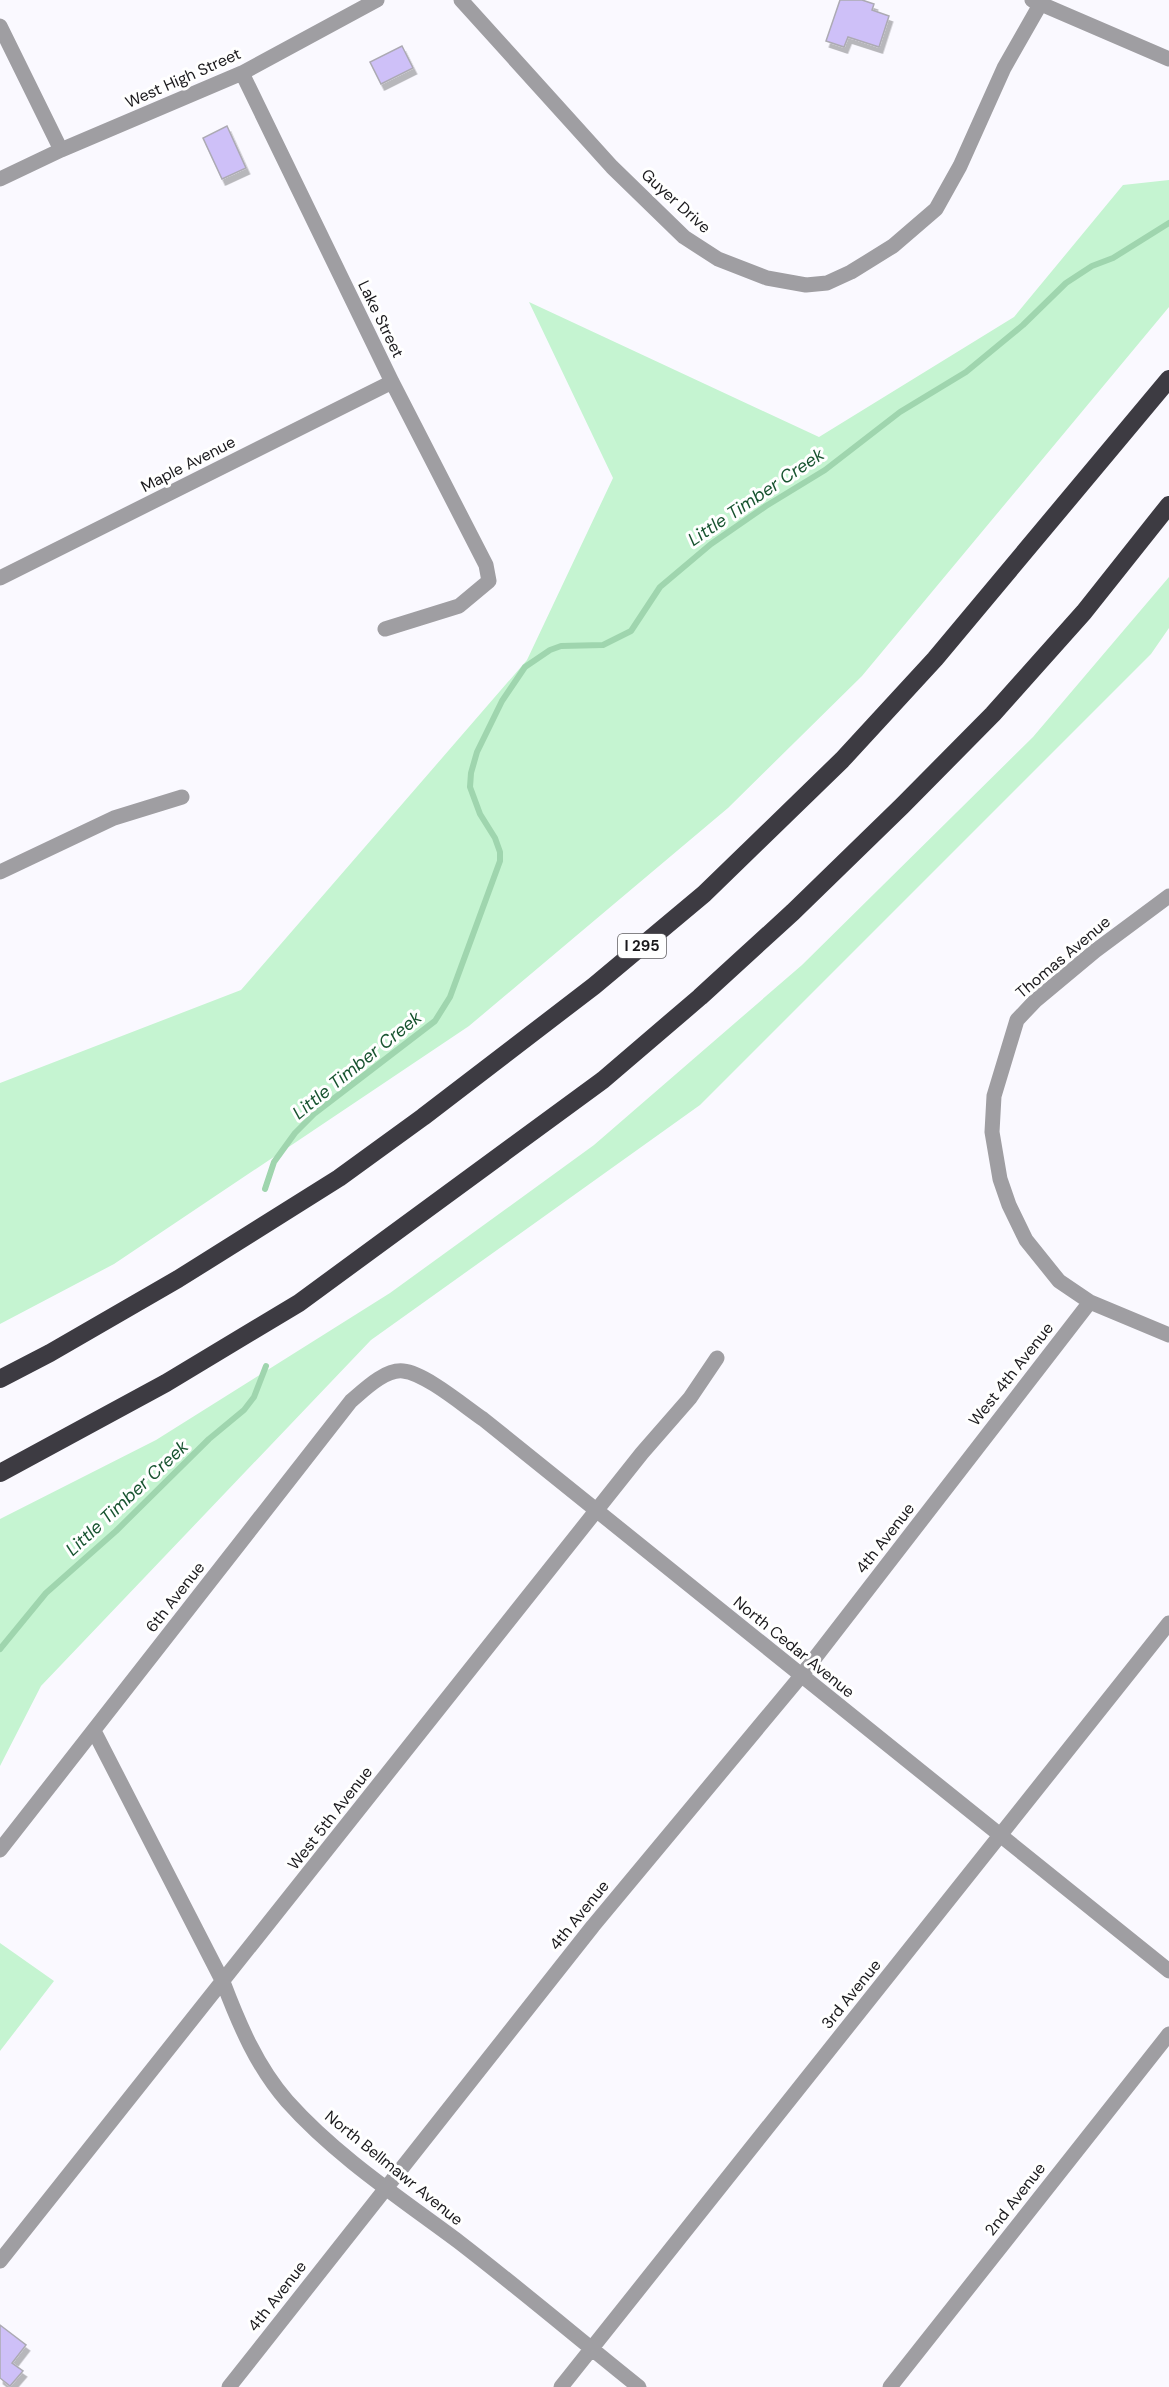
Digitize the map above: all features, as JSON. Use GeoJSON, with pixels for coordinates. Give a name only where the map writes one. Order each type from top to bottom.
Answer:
{"type":"FeatureCollection","features":[{"type":"Feature","properties":{"kind":"highway","name":"I 295"},"geometry":{"type":"LineString","coordinates":[[0,1379],[50,1353],[178,1279],[339,1178],[594,986],[704,894],[842,760],[927,668],[1169,379]]}},
{"type":"Feature","properties":{"kind":"highway"},"geometry":{"type":"LineString","coordinates":[[0,1473],[166,1383],[299,1303],[603,1080],[700,997],[793,912],[985,723],[1084,612],[1169,505]]}},
{"type":"Feature","properties":{"kind":"street","name":"West High Street"},"geometry":{"type":"LineString","coordinates":[[0,179],[61,150],[242,73],[377,0]]}},
{"type":"Feature","properties":{"kind":"street","name":"Guyer Drive"},"geometry":{"type":"LineString","coordinates":[[461,0],[612,167],[684,237],[718,259],[767,278],[806,285],[827,283],[851,272],[893,246],[936,209],[960,165],[1037,1]]}},
{"type":"Feature","properties":{"kind":"street"},"geometry":{"type":"LineString","coordinates":[[1037,1],[1169,59]]}},
{"type":"Feature","properties":{"kind":"street"},"geometry":{"type":"LineString","coordinates":[[0,26],[61,150]]}},
{"type":"Feature","properties":{"kind":"street","name":"Lake Street"},"geometry":{"type":"LineString","coordinates":[[242,73],[392,382],[486,565],[489,581],[459,606],[385,629]]}},
{"type":"Feature","properties":{"kind":"street","name":"Maple Avenue"},"geometry":{"type":"LineString","coordinates":[[0,578],[392,382]]}},
{"type":"Feature","properties":{"kind":"street"},"geometry":{"type":"LineString","coordinates":[[0,872],[114,818],[182,797]]}},
{"type":"Feature","properties":{"kind":"street","name":"Thomas Avenue"},"geometry":{"type":"LineString","coordinates":[[1169,898],[1095,951],[1035,1001],[1017,1020],[994,1096],[992,1132],[1000,1179],[1009,1205],[1026,1239],[1059,1281],[1090,1302],[1169,1335]]}},
{"type":"Feature","properties":{"kind":"street","name":"West 4th Avenue"},"geometry":{"type":"LineString","coordinates":[[961,1469],[1090,1302]]}},
{"type":"Feature","properties":{"kind":"street","name":"West 5th Avenue"},"geometry":{"type":"LineString","coordinates":[[0,2261],[664,1425],[690,1398],[717,1358]]}},
{"type":"Feature","properties":{"kind":"street","name":"North Cedar Avenue"},"geometry":{"type":"LineString","coordinates":[[387,1375],[402,1370],[426,1379],[483,1419],[1169,1971]]}},
{"type":"Feature","properties":{"kind":"street","name":"6th Avenue"},"geometry":{"type":"LineString","coordinates":[[0,1850],[351,1401],[379,1378],[387,1375]]}},
{"type":"Feature","properties":{"kind":"street","name":"4th Avenue"},"geometry":{"type":"LineString","coordinates":[[229,2387],[593,1926],[801,1676],[961,1469]]}},
{"type":"Feature","properties":{"kind":"street","name":"3rd Avenue"},"geometry":{"type":"LineString","coordinates":[[561,2387],[1169,1623]]}},
{"type":"Feature","properties":{"kind":"street","name":"North Bellmawr Avenue"},"geometry":{"type":"LineString","coordinates":[[94,1731],[223,1982],[238,2021],[257,2059],[286,2100],[327,2141],[472,2252],[639,2387]]}},
{"type":"Feature","properties":{"kind":"street","name":"2nd Avenue"},"geometry":{"type":"LineString","coordinates":[[890,2387],[1169,2034]]}},
{"type":"Feature","properties":{"kind":"green space"},"geometry":{"type":"Polygon","coordinates":[[[1169,180],[1169,307],[862,676],[728,808],[469,1026],[114,1264],[0,1324],[0,1083],[241,990],[527,660],[613,478],[529,302],[819,437],[1014,317],[1123,185],[1169,180]]]}},
{"type":"Feature","properties":{"kind":"green space"},"geometry":{"type":"Polygon","coordinates":[[[1169,577],[1169,628],[1151,654],[700,1105],[371,1340],[41,1686],[0,1766],[0,1519],[156,1440],[390,1293],[594,1145],[802,965],[1033,737],[1169,577]]]}},
{"type":"Feature","properties":{"kind":"green space"},"geometry":{"type":"Polygon","coordinates":[[[0,1943],[54,1981],[0,2051],[0,1943]]]}},
{"type":"Feature","properties":{"kind":"building"},"geometry":{"type":"Polygon","coordinates":[[[840,0],[862,0],[874,4],[872,10],[889,16],[879,47],[848,37],[844,47],[826,41],[840,0]]]}},
{"type":"Feature","properties":{"kind":"building"},"geometry":{"type":"Polygon","coordinates":[[[402,46],[413,68],[381,84],[370,62],[402,46]]]}},
{"type":"Feature","properties":{"kind":"building"},"geometry":{"type":"Polygon","coordinates":[[[227,126],[246,168],[222,179],[203,138],[227,126]]]}},
{"type":"Feature","properties":{"kind":"building"},"geometry":{"type":"Polygon","coordinates":[[[0,2325],[26,2345],[12,2363],[23,2371],[10,2386],[0,2378],[0,2325]]]}},
{"type":"Feature","properties":{"kind":"waterway","name":"Little Timber Creek"},"geometry":{"type":"LineString","coordinates":[[265,1189],[274,1162],[295,1133],[315,1113],[435,1021],[450,997],[500,861],[500,852],[495,838],[480,814],[470,787],[471,773],[477,752],[502,701],[525,667],[550,650],[561,646],[603,645],[631,631],[660,587],[711,544],[766,506],[825,470],[900,412],[966,372],[1023,325],[1066,283],[1092,266],[1113,258],[1169,223]]}},
{"type":"Feature","properties":{"kind":"waterway","name":"Little Timber Creek"},"geometry":{"type":"LineString","coordinates":[[0,1649],[46,1593],[116,1531],[209,1439],[244,1410],[254,1397],[266,1366]]}}]}
